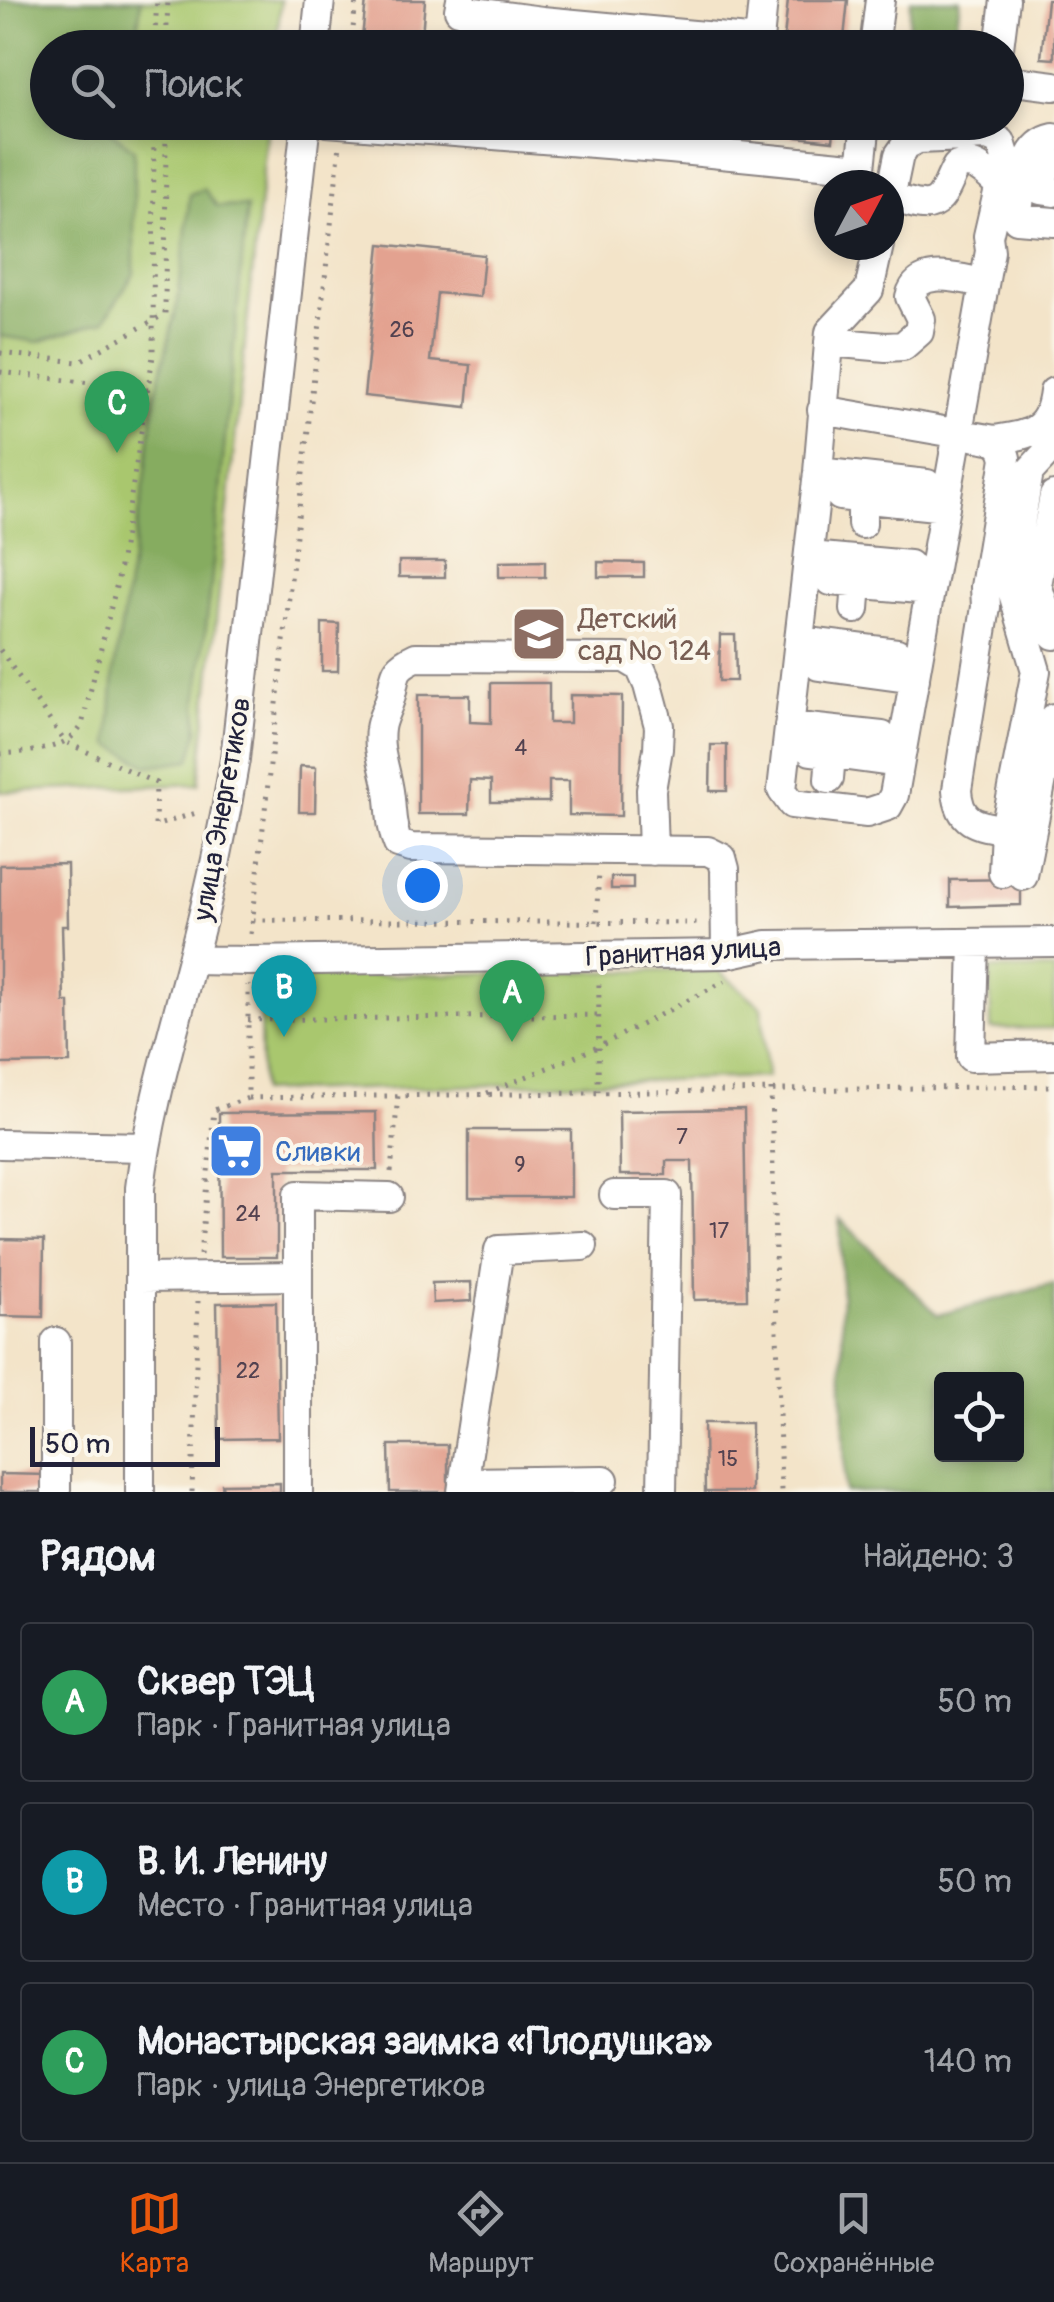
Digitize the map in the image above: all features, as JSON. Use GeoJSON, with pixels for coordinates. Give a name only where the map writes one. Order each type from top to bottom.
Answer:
{"type":"FeatureCollection","features":[{"type":"Feature","properties":{"kind":"street"},"geometry":{"type":"LineString","coordinates":[[316,30],[320,0]]}},
{"type":"Feature","properties":{"kind":"street"},"geometry":{"type":"LineString","coordinates":[[461,0],[459,10],[526,30]]}},
{"type":"Feature","properties":{"kind":"street"},"geometry":{"type":"LineString","coordinates":[[760,30],[763,0]]}},
{"type":"Feature","properties":{"kind":"street"},"geometry":{"type":"LineString","coordinates":[[876,30],[880,0]]}},
{"type":"Feature","properties":{"kind":"street"},"geometry":{"type":"LineString","coordinates":[[1001,30],[1005,0]]}},
{"type":"Feature","properties":{"kind":"street"},"geometry":{"type":"LineString","coordinates":[[1024,82],[1054,86]]}},
{"type":"Feature","properties":{"kind":"street"},"geometry":{"type":"LineString","coordinates":[[1054,139],[1041,190],[1054,192]]}},
{"type":"Feature","properties":{"kind":"street"},"geometry":{"type":"LineString","coordinates":[[1054,139],[1041,140],[1028,155],[1016,219],[1054,222]]}},
{"type":"Feature","properties":{"kind":"street","name":"улица Энергетиков"},"geometry":{"type":"LineString","coordinates":[[140,1492],[140,1188],[145,1146],[227,807],[304,140]]}},
{"type":"Feature","properties":{"kind":"street"},"geometry":{"type":"LineString","coordinates":[[695,140],[861,168],[864,140]]}},
{"type":"Feature","properties":{"kind":"street"},"geometry":{"type":"LineString","coordinates":[[896,170],[899,155],[916,140]]}},
{"type":"Feature","properties":{"kind":"street"},"geometry":{"type":"LineString","coordinates":[[876,260],[869,290],[833,326],[828,342],[810,556],[782,790],[792,804],[867,812],[888,806],[894,796],[990,251],[988,236],[1006,158],[1002,142],[997,140]]}},
{"type":"Feature","properties":{"kind":"street"},"geometry":{"type":"LineString","coordinates":[[904,199],[929,206],[940,201],[956,166],[966,162],[978,166],[999,185]]}},
{"type":"Feature","properties":{"kind":"street"},"geometry":{"type":"LineString","coordinates":[[828,342],[904,346],[920,332],[920,319],[910,297],[912,288],[921,280],[943,276],[984,283]]}},
{"type":"Feature","properties":{"kind":"street"},"geometry":{"type":"LineString","coordinates":[[822,410],[995,440],[1030,434],[1042,425],[1052,409],[1054,392]]}},
{"type":"Feature","properties":{"kind":"street"},"geometry":{"type":"LineString","coordinates":[[995,440],[1004,448],[1006,458],[956,790],[964,817],[1005,829]]}},
{"type":"Feature","properties":{"kind":"street"},"geometry":{"type":"LineString","coordinates":[[1054,446],[1029,472],[1010,583],[1036,671],[1005,829],[1013,874],[1054,718]]}},
{"type":"Feature","properties":{"kind":"street"},"geometry":{"type":"LineString","coordinates":[[818,472],[912,474]]}},
{"type":"Feature","properties":{"kind":"street"},"geometry":{"type":"LineString","coordinates":[[1054,496],[1037,586],[1054,635]]}},
{"type":"Feature","properties":{"kind":"street"},"geometry":{"type":"LineString","coordinates":[[855,507],[944,507]]}},
{"type":"Feature","properties":{"kind":"street"},"geometry":{"type":"LineString","coordinates":[[810,556],[894,556]]}},
{"type":"Feature","properties":{"kind":"street"},"geometry":{"type":"LineString","coordinates":[[800,641],[930,590]]}},
{"type":"Feature","properties":{"kind":"street"},"geometry":{"type":"LineString","coordinates":[[653,850],[651,790],[659,726],[640,668],[625,658],[416,657],[401,664],[394,674],[379,746],[392,830],[398,844],[411,848],[708,852],[722,858],[725,870],[728,965]]}},
{"type":"Feature","properties":{"kind":"street"},"geometry":{"type":"LineString","coordinates":[[790,726],[915,679]]}},
{"type":"Feature","properties":{"kind":"street"},"geometry":{"type":"LineString","coordinates":[[824,761],[899,763]]}},
{"type":"Feature","properties":{"kind":"street"},"geometry":{"type":"LineString","coordinates":[[974,942],[971,1057],[1054,1055]]}},
{"type":"Feature","properties":{"kind":"street","name":"Гранитная улица"},"geometry":{"type":"LineString","coordinates":[[192,960],[599,956],[728,965],[767,945],[1054,942]]}},
{"type":"Feature","properties":{"kind":"street"},"geometry":{"type":"LineString","coordinates":[[0,1144],[145,1146]]}},
{"type":"Feature","properties":{"kind":"street"},"geometry":{"type":"LineString","coordinates":[[298,1492],[298,1195],[389,1197]]}},
{"type":"Feature","properties":{"kind":"street"},"geometry":{"type":"LineString","coordinates":[[614,1195],[667,1195],[662,1492]]}},
{"type":"Feature","properties":{"kind":"street"},"geometry":{"type":"LineString","coordinates":[[583,1246],[499,1250],[463,1487],[604,1480]]}},
{"type":"Feature","properties":{"kind":"street"},"geometry":{"type":"LineString","coordinates":[[140,1278],[298,1276]]}},
{"type":"Feature","properties":{"kind":"street"},"geometry":{"type":"LineString","coordinates":[[56,1342],[56,1492]]}},
{"type":"Feature","properties":{"kind":"path"},"geometry":{"type":"LineString","coordinates":[[155,30],[156,0]]}},
{"type":"Feature","properties":{"kind":"path"},"geometry":{"type":"LineString","coordinates":[[167,30],[168,0]]}},
{"type":"Feature","properties":{"kind":"path"},"geometry":{"type":"LineString","coordinates":[[352,30],[356,0]]}},
{"type":"Feature","properties":{"kind":"path"},"geometry":{"type":"LineString","coordinates":[[0,754],[65,742],[76,736],[82,726],[118,579],[153,356],[154,140]]}},
{"type":"Feature","properties":{"kind":"path"},"geometry":{"type":"LineString","coordinates":[[0,352],[78,362],[165,314],[166,140]]}},
{"type":"Feature","properties":{"kind":"path"},"geometry":{"type":"LineString","coordinates":[[248,1098],[248,961],[340,140]]}},
{"type":"Feature","properties":{"kind":"path"},"geometry":{"type":"LineString","coordinates":[[0,372],[148,390]]}},
{"type":"Feature","properties":{"kind":"path"},"geometry":{"type":"LineString","coordinates":[[0,650],[65,742],[156,783],[156,809]]}},
{"type":"Feature","properties":{"kind":"path"},"geometry":{"type":"LineString","coordinates":[[596,922],[600,850]]}},
{"type":"Feature","properties":{"kind":"path"},"geometry":{"type":"LineString","coordinates":[[253,920],[726,923]]}},
{"type":"Feature","properties":{"kind":"path"},"geometry":{"type":"LineString","coordinates":[[598,1092],[599,956]]}},
{"type":"Feature","properties":{"kind":"path"},"geometry":{"type":"LineString","coordinates":[[484,1094],[598,1046],[720,986],[728,965]]}},
{"type":"Feature","properties":{"kind":"path"},"geometry":{"type":"LineString","coordinates":[[248,1020],[598,1015]]}},
{"type":"Feature","properties":{"kind":"path"},"geometry":{"type":"LineString","coordinates":[[192,1492],[198,1278],[214,1110],[248,1098],[1054,1086]]}},
{"type":"Feature","properties":{"kind":"path"},"geometry":{"type":"LineString","coordinates":[[771,1089],[780,1492]]}},
{"type":"Feature","properties":{"kind":"path"},"geometry":{"type":"LineString","coordinates":[[389,1197],[398,1095]]}},
{"type":"Feature","properties":{"kind":"green space"},"geometry":{"type":"Polygon","coordinates":[[[0,0],[281,0],[278,30],[30,30],[30,140],[266,140],[199,784],[0,792],[0,0]]]}},
{"type":"Feature","properties":{"kind":"green space"},"geometry":{"type":"Polygon","coordinates":[[[0,0],[141,0],[138,28],[134,30],[30,30],[30,140],[122,140],[134,150],[134,274],[104,321],[38,342],[0,336],[0,0]]]}},
{"type":"Feature","properties":{"kind":"green space"},"geometry":{"type":"Polygon","coordinates":[[[911,0],[960,0],[956,30],[908,30],[911,0]]]}},
{"type":"Feature","properties":{"kind":"green space"},"geometry":{"type":"Polygon","coordinates":[[[204,189],[217,206],[247,207],[197,702],[198,732],[190,760],[149,766],[109,744],[114,670],[155,397],[178,301],[190,194],[204,189]]]}},
{"type":"Feature","properties":{"kind":"green space"},"geometry":{"type":"Polygon","coordinates":[[[990,969],[1054,969],[1054,1028],[991,1029],[990,969]]]}},
{"type":"Feature","properties":{"kind":"green space"},"geometry":{"type":"Polygon","coordinates":[[[718,970],[762,1007],[767,1077],[261,1092],[260,977],[718,970]]]}},
{"type":"Feature","properties":{"kind":"green space"},"geometry":{"type":"Polygon","coordinates":[[[840,1219],[938,1315],[1054,1284],[1054,1492],[845,1492],[840,1219]]]}},
{"type":"Feature","properties":{"kind":"building"},"geometry":{"type":"Polygon","coordinates":[[[366,0],[425,0],[422,30],[363,30],[366,0]]]}},
{"type":"Feature","properties":{"kind":"building"},"geometry":{"type":"Polygon","coordinates":[[[788,0],[848,0],[845,30],[785,30],[788,0]]]}},
{"type":"Feature","properties":{"kind":"building"},"geometry":{"type":"Polygon","coordinates":[[[1047,0],[1054,0],[1054,59],[1041,58],[1047,0]]]}},
{"type":"Feature","properties":{"kind":"building"},"geometry":{"type":"Polygon","coordinates":[[[380,244],[484,255],[480,297],[437,293],[430,361],[471,365],[467,407],[364,396],[380,244]]]}},
{"type":"Feature","properties":{"kind":"building"},"geometry":{"type":"Polygon","coordinates":[[[399,561],[445,561],[445,577],[399,577],[399,561]]]}},
{"type":"Feature","properties":{"kind":"building"},"geometry":{"type":"Polygon","coordinates":[[[545,561],[545,577],[499,577],[499,562],[545,561]]]}},
{"type":"Feature","properties":{"kind":"building"},"geometry":{"type":"Polygon","coordinates":[[[598,562],[644,563],[644,577],[598,577],[598,562]]]}},
{"type":"Feature","properties":{"kind":"building"},"geometry":{"type":"Polygon","coordinates":[[[322,623],[339,624],[338,671],[322,671],[322,623]]]}},
{"type":"Feature","properties":{"kind":"building"},"geometry":{"type":"Polygon","coordinates":[[[720,635],[735,635],[736,681],[719,681],[720,635]]]}},
{"type":"Feature","properties":{"kind":"building"},"geometry":{"type":"Polygon","coordinates":[[[491,683],[549,683],[549,723],[570,723],[570,695],[622,696],[621,816],[569,815],[569,781],[549,781],[549,802],[491,802],[491,781],[470,780],[469,814],[418,814],[418,695],[470,695],[470,722],[491,723],[491,683]]]}},
{"type":"Feature","properties":{"kind":"building"},"geometry":{"type":"Polygon","coordinates":[[[711,745],[727,745],[727,791],[710,791],[711,745]]]}},
{"type":"Feature","properties":{"kind":"building"},"geometry":{"type":"Polygon","coordinates":[[[300,766],[316,767],[315,812],[299,812],[300,766]]]}},
{"type":"Feature","properties":{"kind":"building"},"geometry":{"type":"Polygon","coordinates":[[[67,864],[68,926],[62,926],[70,1063],[0,1064],[0,865],[67,864]]]}},
{"type":"Feature","properties":{"kind":"building"},"geometry":{"type":"Polygon","coordinates":[[[611,877],[633,877],[633,889],[611,889],[611,877]]]}},
{"type":"Feature","properties":{"kind":"building"},"geometry":{"type":"Polygon","coordinates":[[[1021,879],[1021,905],[950,907],[950,880],[1021,879]]]}},
{"type":"Feature","properties":{"kind":"building"},"geometry":{"type":"Polygon","coordinates":[[[744,1109],[747,1299],[694,1300],[692,1161],[666,1161],[666,1175],[620,1175],[619,1111],[744,1109]]]}},
{"type":"Feature","properties":{"kind":"building"},"geometry":{"type":"Polygon","coordinates":[[[376,1112],[377,1170],[277,1170],[277,1257],[220,1257],[219,1113],[376,1112]]]}},
{"type":"Feature","properties":{"kind":"building"},"geometry":{"type":"Polygon","coordinates":[[[469,1130],[571,1130],[571,1197],[469,1197],[469,1130]]]}},
{"type":"Feature","properties":{"kind":"building"},"geometry":{"type":"Polygon","coordinates":[[[0,1239],[44,1240],[43,1317],[0,1316],[0,1239]]]}},
{"type":"Feature","properties":{"kind":"building"},"geometry":{"type":"Polygon","coordinates":[[[471,1282],[472,1301],[433,1303],[432,1283],[471,1282]]]}},
{"type":"Feature","properties":{"kind":"building"},"geometry":{"type":"Polygon","coordinates":[[[276,1302],[278,1438],[219,1439],[217,1303],[276,1302]]]}},
{"type":"Feature","properties":{"kind":"building"},"geometry":{"type":"Polygon","coordinates":[[[704,1423],[751,1423],[751,1492],[705,1492],[704,1423]]]}},
{"type":"Feature","properties":{"kind":"building"},"geometry":{"type":"Polygon","coordinates":[[[389,1445],[448,1445],[448,1492],[390,1492],[389,1445]]]}},
{"type":"Feature","properties":{"kind":"building"},"geometry":{"type":"Polygon","coordinates":[[[0,1474],[49,1475],[49,1492],[0,1492],[0,1474]]]}},
{"type":"Feature","properties":{"kind":"building"},"geometry":{"type":"Polygon","coordinates":[[[280,1483],[280,1492],[223,1492],[222,1484],[280,1483]]]}},
{"type":"Feature","properties":{"kind":"place","name":"Монастырская заимка «Плодушка»"},"geometry":{"type":"Point","coordinates":[117,453]}},
{"type":"Feature","properties":{"kind":"place","name":"Детский сад № 124"},"geometry":{"type":"Point","coordinates":[539,634]}},
{"type":"Feature","properties":{"kind":"place","name":"В. И. Ленину"},"geometry":{"type":"Point","coordinates":[284,1037]}},
{"type":"Feature","properties":{"kind":"place","name":"Сквер ТЭЦ"},"geometry":{"type":"Point","coordinates":[512,1042]}},
{"type":"Feature","properties":{"kind":"place","name":"Сливки"},"geometry":{"type":"Point","coordinates":[236,1151]}}]}
